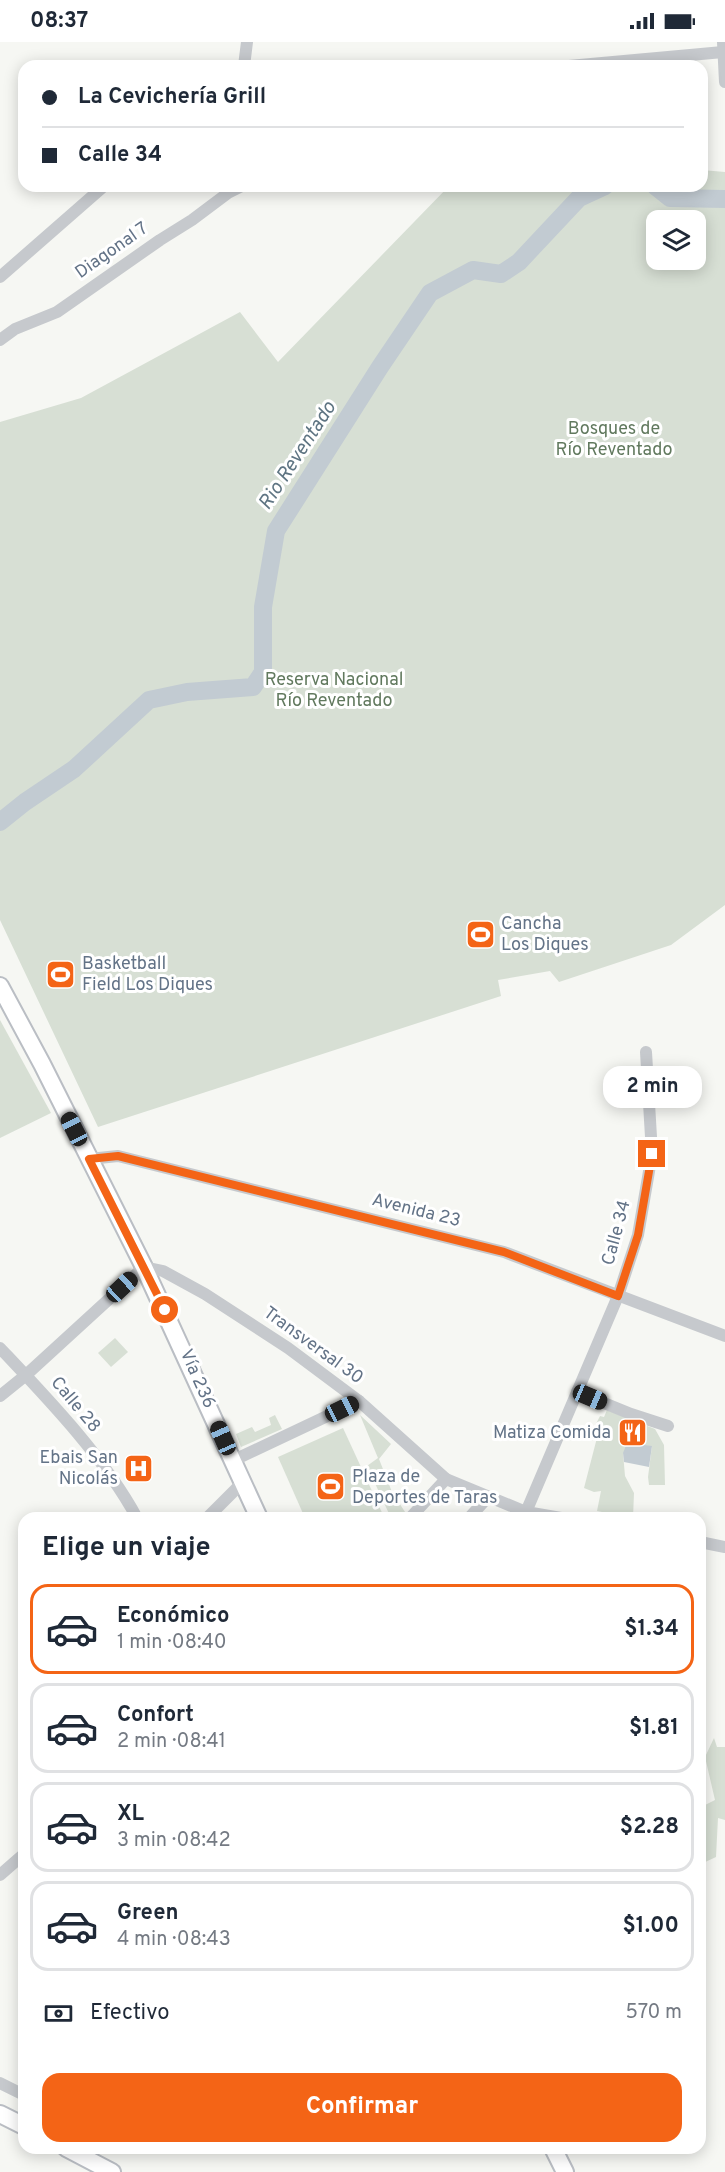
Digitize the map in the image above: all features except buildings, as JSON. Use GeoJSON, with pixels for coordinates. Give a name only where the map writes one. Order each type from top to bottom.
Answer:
{"type":"FeatureCollection","features":[{"type":"Feature","properties":{"kind":"main road","name":"Vía 236"},"geometry":{"type":"LineString","coordinates":[[0,986],[42,1064],[144,1267],[256,1512]]}},
{"type":"Feature","properties":{"kind":"main road"},"geometry":{"type":"LineString","coordinates":[[0,2114],[18,2123]]}},
{"type":"Feature","properties":{"kind":"main road"},"geometry":{"type":"LineString","coordinates":[[78,2154],[112,2172]]}},
{"type":"Feature","properties":{"kind":"main road"},"geometry":{"type":"LineString","coordinates":[[556,2154],[565,2172]]}},
{"type":"Feature","properties":{"kind":"street"},"geometry":{"type":"LineString","coordinates":[[245,60],[247,42]]}},
{"type":"Feature","properties":{"kind":"street"},"geometry":{"type":"LineString","coordinates":[[618,60],[723,47],[725,82]]}},
{"type":"Feature","properties":{"kind":"street"},"geometry":{"type":"LineString","coordinates":[[0,277],[97,192]]}},
{"type":"Feature","properties":{"kind":"street","name":"Diagonal 7"},"geometry":{"type":"LineString","coordinates":[[0,340],[15,329],[57,312],[230,192]]}},
{"type":"Feature","properties":{"kind":"street","name":"Calle 34"},"geometry":{"type":"LineString","coordinates":[[526,1512],[618,1296],[638,1235],[652,1154],[646,1052]]}},
{"type":"Feature","properties":{"kind":"street","name":"Avenida 23"},"geometry":{"type":"LineString","coordinates":[[89,1159],[118,1156],[504,1252],[725,1336]]}},
{"type":"Feature","properties":{"kind":"street"},"geometry":{"type":"LineString","coordinates":[[0,1396],[144,1267]]}},
{"type":"Feature","properties":{"kind":"street","name":"Transversal 30"},"geometry":{"type":"LineString","coordinates":[[144,1267],[164,1271],[205,1294],[288,1348],[359,1401],[446,1479],[526,1512]]}},
{"type":"Feature","properties":{"kind":"street","name":"Calle 28"},"geometry":{"type":"LineString","coordinates":[[0,1348],[69,1424],[118,1486],[133,1512]]}},
{"type":"Feature","properties":{"kind":"street"},"geometry":{"type":"LineString","coordinates":[[577,1392],[668,1426]]}},
{"type":"Feature","properties":{"kind":"street"},"geometry":{"type":"LineString","coordinates":[[234,1460],[359,1401]]}},
{"type":"Feature","properties":{"kind":"street"},"geometry":{"type":"LineString","coordinates":[[416,1512],[446,1479]]}},
{"type":"Feature","properties":{"kind":"street"},"geometry":{"type":"LineString","coordinates":[[213,1512],[243,1482]]}},
{"type":"Feature","properties":{"kind":"street"},"geometry":{"type":"LineString","coordinates":[[474,1512],[488,1497]]}},
{"type":"Feature","properties":{"kind":"street"},"geometry":{"type":"LineString","coordinates":[[706,1543],[725,1547]]}},
{"type":"Feature","properties":{"kind":"street"},"geometry":{"type":"LineString","coordinates":[[0,1875],[18,1859]]}},
{"type":"Feature","properties":{"kind":"street"},"geometry":{"type":"LineString","coordinates":[[0,2083],[18,2092]]}},
{"type":"Feature","properties":{"kind":"green space","name":"Reserva Nacional Río Reventado"},"geometry":{"type":"Polygon","coordinates":[[[708,171],[725,172],[725,905],[671,945],[559,982],[550,971],[498,980],[501,996],[98,1127],[0,920],[0,422],[81,398],[240,312],[278,362],[443,192],[708,192],[708,171]]]}},
{"type":"Feature","properties":{"kind":"green space"},"geometry":{"type":"Polygon","coordinates":[[[0,1020],[51,1113],[0,1138],[0,1020]]]}},
{"type":"Feature","properties":{"kind":"green space"},"geometry":{"type":"Polygon","coordinates":[[[115,1338],[128,1352],[111,1367],[98,1353],[115,1338]]]}},
{"type":"Feature","properties":{"kind":"green space"},"geometry":{"type":"Polygon","coordinates":[[[607,1410],[655,1429],[664,1445],[665,1485],[649,1485],[652,1446],[623,1453],[625,1476],[634,1493],[633,1512],[597,1511],[601,1491],[594,1492],[584,1488],[599,1430],[599,1424],[596,1424],[600,1416],[604,1417],[607,1410]]]}},
{"type":"Feature","properties":{"kind":"green space"},"geometry":{"type":"Polygon","coordinates":[[[275,1415],[282,1429],[241,1447],[236,1434],[252,1427],[255,1432],[271,1425],[269,1418],[275,1415]]]}},
{"type":"Feature","properties":{"kind":"green space"},"geometry":{"type":"Polygon","coordinates":[[[360,1415],[391,1444],[379,1459],[392,1492],[405,1512],[388,1512],[367,1466],[378,1458],[360,1415]]]}},
{"type":"Feature","properties":{"kind":"green space","name":"Plaza de Deportes de Taras"},"geometry":{"type":"Polygon","coordinates":[[[343,1428],[382,1512],[302,1512],[278,1457],[343,1428]]]}},
{"type":"Feature","properties":{"kind":"green space"},"geometry":{"type":"Polygon","coordinates":[[[714,1738],[717,1747],[725,1747],[725,1820],[718,1818],[716,1857],[706,1862],[706,1804],[715,1800],[706,1755],[714,1738]]]}},
{"type":"Feature","properties":{"kind":"shaded area"},"geometry":{"type":"Polygon","coordinates":[[[627,1443],[652,1446],[649,1467],[624,1462],[623,1453],[627,1443]]]}},
{"type":"Feature","properties":{"kind":"waterway","name":"Rio Reventado"},"geometry":{"type":"LineString","coordinates":[[0,822],[74,769],[149,700],[187,692],[253,687],[263,672],[263,607],[276,531],[430,293],[473,270],[501,274],[519,262],[579,198],[592,192]]}},
{"type":"Feature","properties":{"kind":"waterway","name":"Rio Reventado"},"geometry":{"type":"LineString","coordinates":[[662,192],[670,198],[725,199]]}},
{"type":"Feature","properties":{"kind":"place","name":"Cancha Los Diques"},"geometry":{"type":"Point","coordinates":[480,934]}},
{"type":"Feature","properties":{"kind":"place","name":"Basketball Field Los Diques"},"geometry":{"type":"Point","coordinates":[61,974]}},
{"type":"Feature","properties":{"kind":"place","name":"Matiza Comida"},"geometry":{"type":"Point","coordinates":[632,1433]}},
{"type":"Feature","properties":{"kind":"place","name":"Ebais San Nicolás"},"geometry":{"type":"Point","coordinates":[139,1468]}},
{"type":"Feature","properties":{"kind":"place","name":"Plaza de Deportes de Taras"},"geometry":{"type":"Point","coordinates":[331,1487]}},
{"type":"Feature","properties":{"kind":"route"},"geometry":{"type":"LineString","coordinates":[[165,1310],[89,1159],[118,1156],[504,1252],[618,1296],[638,1235],[652,1154]]}},
{"type":"Feature","properties":{"kind":"park label","name":"Bosques de Río Reventado"},"geometry":{"type":"Point","coordinates":[614,439]}}]}
